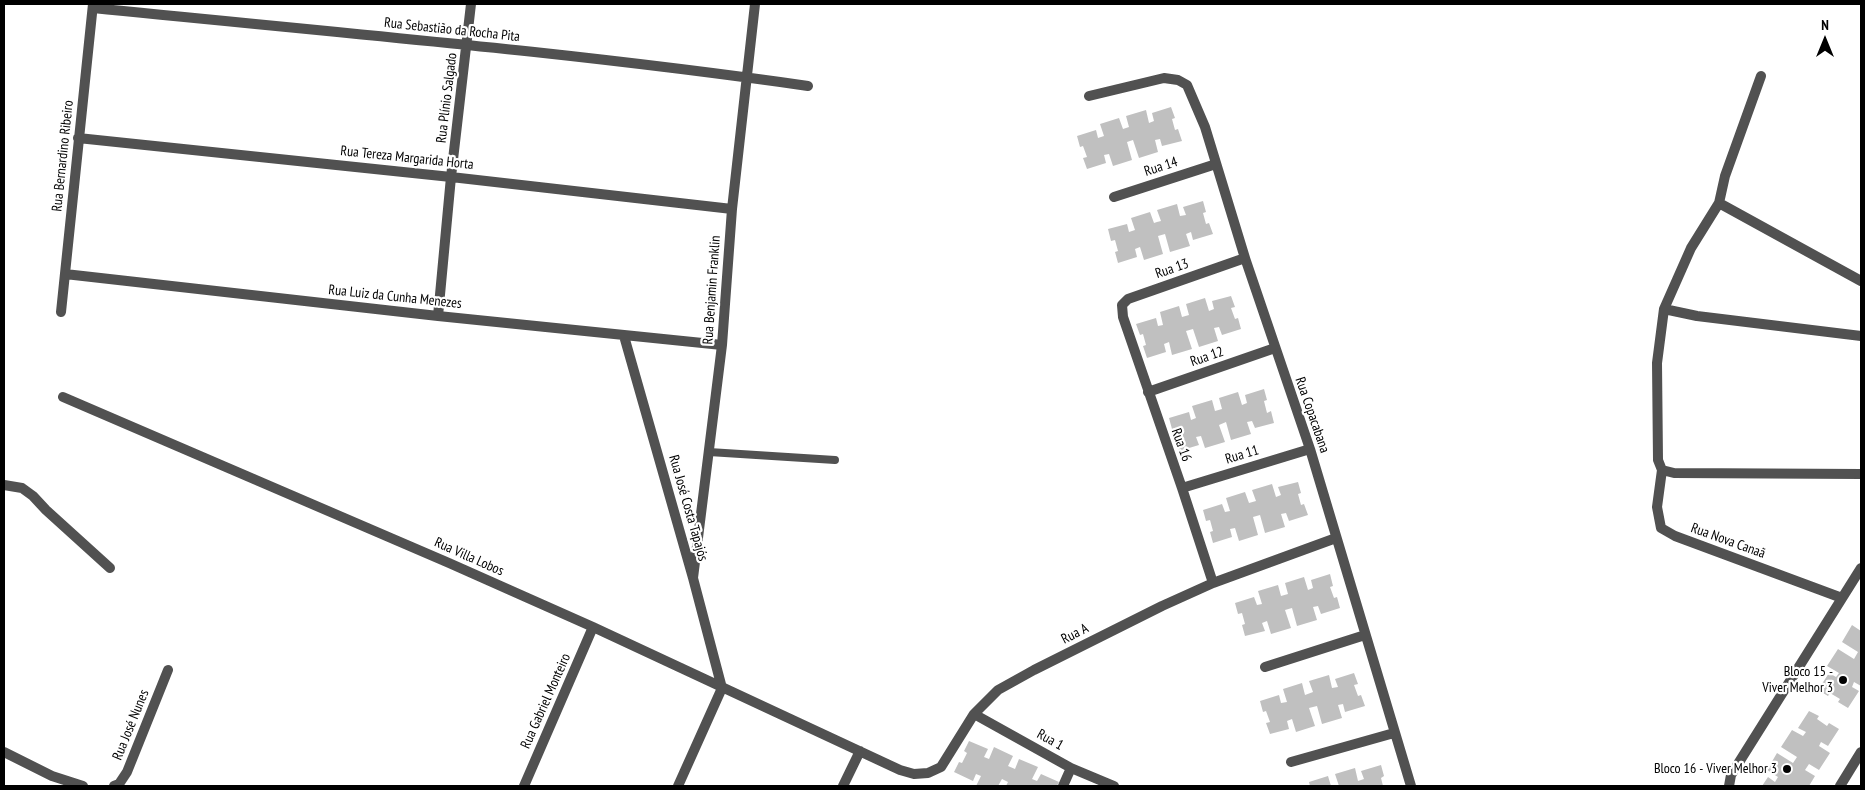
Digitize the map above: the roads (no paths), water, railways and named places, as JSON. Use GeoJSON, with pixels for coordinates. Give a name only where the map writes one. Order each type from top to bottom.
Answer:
{"type":"FeatureCollection","features":[{"type":"Feature","properties":{"kind":"street","name":"Rua Plínio Salgado"},"geometry":{"type":"LineString","coordinates":[[438,316],[470,4]]}},
{"type":"Feature","properties":{"kind":"street","name":"Rua Benjamin Franklin"},"geometry":{"type":"LineString","coordinates":[[694,578],[722,345],[732,209],[755,4]]}},
{"type":"Feature","properties":{"kind":"street","name":"Rua Sebastião da Rocha Pita"},"geometry":{"type":"LineString","coordinates":[[93,6],[467,45],[747,77],[808,86]]}},
{"type":"Feature","properties":{"kind":"street","name":"Rua Bernardino Ribeiro"},"geometry":{"type":"LineString","coordinates":[[61,312],[93,6]]}},
{"type":"Feature","properties":{"kind":"street"},"geometry":{"type":"LineString","coordinates":[[1761,76],[1725,176],[1719,203],[1691,248],[1664,309],[1657,363],[1658,460],[1662,470],[1674,473],[1861,474]]}},
{"type":"Feature","properties":{"kind":"street","name":"Rua Copacabana"},"geometry":{"type":"LineString","coordinates":[[1089,96],[1157,80],[1178,80],[1187,86],[1204,127],[1245,258],[1310,449],[1411,786]]}},
{"type":"Feature","properties":{"kind":"street","name":"Rua Tereza Margarida Horta"},"geometry":{"type":"LineString","coordinates":[[78,138],[732,209]]}},
{"type":"Feature","properties":{"kind":"street","name":"Rua 14"},"geometry":{"type":"LineString","coordinates":[[1114,197],[1216,164]]}},
{"type":"Feature","properties":{"kind":"street"},"geometry":{"type":"LineString","coordinates":[[1719,203],[1861,281]]}},
{"type":"Feature","properties":{"kind":"street","name":"Rua 13"},"geometry":{"type":"LineString","coordinates":[[1123,317],[1122,305],[1128,299],[1245,258]]}},
{"type":"Feature","properties":{"kind":"street","name":"Rua Luiz da Cunha Menezes"},"geometry":{"type":"LineString","coordinates":[[65,274],[438,316],[722,345]]}},
{"type":"Feature","properties":{"kind":"street"},"geometry":{"type":"LineString","coordinates":[[1664,309],[1697,316],[1861,336]]}},
{"type":"Feature","properties":{"kind":"street","name":"Rua 16"},"geometry":{"type":"LineString","coordinates":[[1123,317],[1213,583]]}},
{"type":"Feature","properties":{"kind":"street","name":"Rua José Costa Tapajós"},"geometry":{"type":"LineString","coordinates":[[624,336],[694,578],[722,688]]}},
{"type":"Feature","properties":{"kind":"street","name":"Rua 12"},"geometry":{"type":"LineString","coordinates":[[1148,392],[1275,348]]}},
{"type":"Feature","properties":{"kind":"street","name":"Rua Villa Lobos"},"geometry":{"type":"LineString","coordinates":[[63,397],[449,563],[593,627],[860,751]]}},
{"type":"Feature","properties":{"kind":"street","name":"Rua 11"},"geometry":{"type":"LineString","coordinates":[[1182,488],[1310,449]]}},
{"type":"Feature","properties":{"kind":"street","name":"Rua Nova Canaã"},"geometry":{"type":"LineString","coordinates":[[1662,470],[1657,507],[1662,528],[1675,536],[1842,598]]}},
{"type":"Feature","properties":{"kind":"street"},"geometry":{"type":"LineString","coordinates":[[4,486],[22,488],[33,496],[110,568]]}},
{"type":"Feature","properties":{"kind":"street","name":"Rua A"},"geometry":{"type":"LineString","coordinates":[[860,751],[907,772],[914,774],[928,773],[940,767],[974,714],[998,690],[1162,606],[1213,583],[1336,538]]}},
{"type":"Feature","properties":{"kind":"street"},"geometry":{"type":"LineString","coordinates":[[1730,786],[1731,775],[1861,568]]}},
{"type":"Feature","properties":{"kind":"street","name":"Rua Gabriel Monteiro"},"geometry":{"type":"LineString","coordinates":[[524,786],[593,627]]}},
{"type":"Feature","properties":{"kind":"street"},"geometry":{"type":"LineString","coordinates":[[1265,668],[1365,635]]}},
{"type":"Feature","properties":{"kind":"street","name":"Rua José Nunes"},"geometry":{"type":"LineString","coordinates":[[114,786],[119,784],[127,772],[168,670]]}},
{"type":"Feature","properties":{"kind":"street"},"geometry":{"type":"LineString","coordinates":[[678,786],[722,688]]}},
{"type":"Feature","properties":{"kind":"street","name":"Rua 1"},"geometry":{"type":"LineString","coordinates":[[974,714],[1071,768],[1114,786]]}},
{"type":"Feature","properties":{"kind":"street"},"geometry":{"type":"LineString","coordinates":[[1291,762],[1394,733]]}},
{"type":"Feature","properties":{"kind":"street"},"geometry":{"type":"LineString","coordinates":[[843,786],[860,751]]}},
{"type":"Feature","properties":{"kind":"street"},"geometry":{"type":"LineString","coordinates":[[4,752],[52,776],[83,786]]}},
{"type":"Feature","properties":{"kind":"street"},"geometry":{"type":"LineString","coordinates":[[1840,786],[1861,752]]}},
{"type":"Feature","properties":{"kind":"street"},"geometry":{"type":"LineString","coordinates":[[1063,786],[1071,768]]}},
{"type":"Feature","properties":{"kind":"lane"},"geometry":{"type":"LineString","coordinates":[[709,452],[835,460]]}},
{"type":"Feature","properties":{"kind":"place","name":"Bloco 15 - Viver Melhor 3"},"geometry":{"type":"Point","coordinates":[1843,680]}},
{"type":"Feature","properties":{"kind":"place","name":"Bloco 16 - Viver Melhor 3"},"geometry":{"type":"Point","coordinates":[1787,769]}}]}
